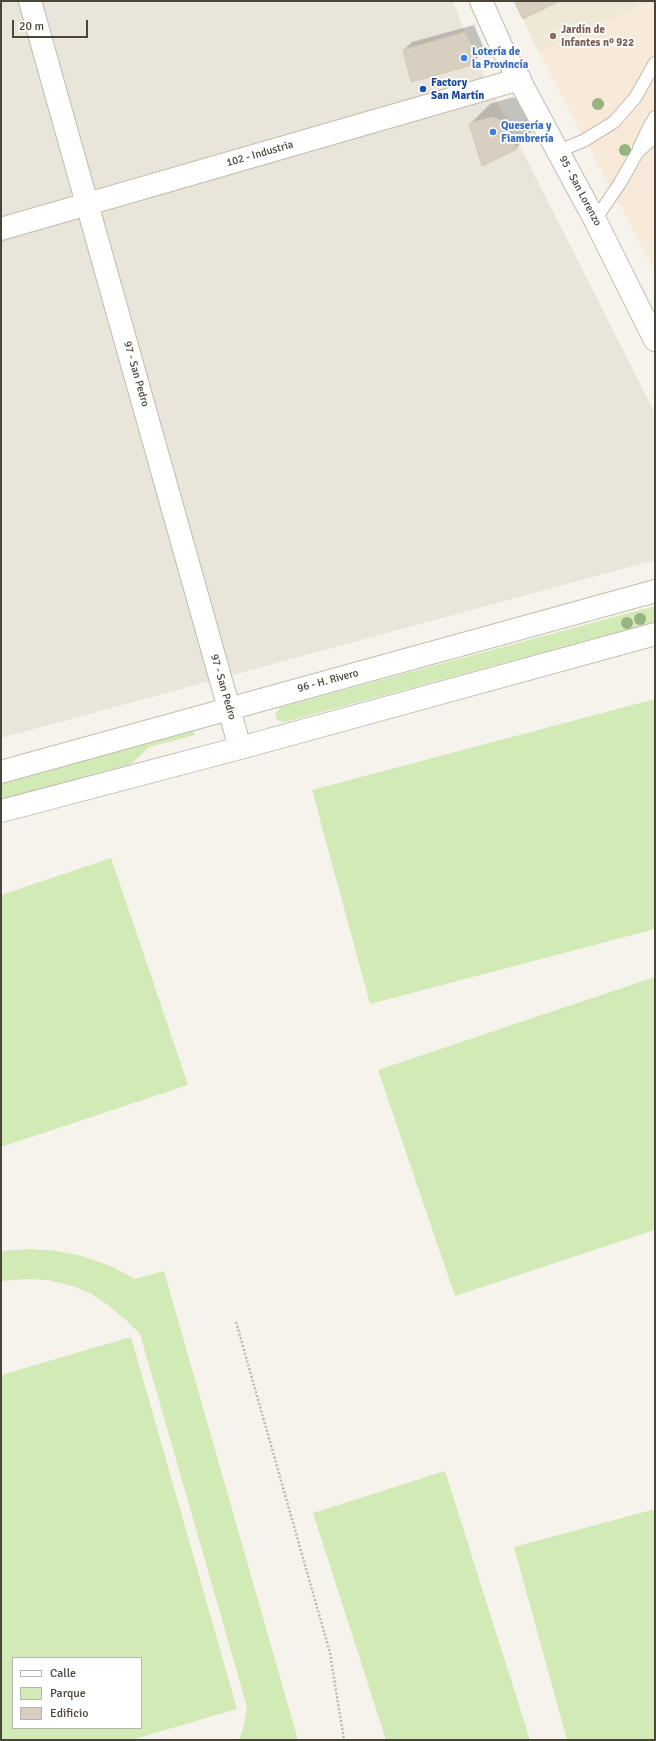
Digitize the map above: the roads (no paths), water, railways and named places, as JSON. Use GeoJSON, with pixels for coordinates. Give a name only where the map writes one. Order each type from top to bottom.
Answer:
{"type":"FeatureCollection","features":[{"type":"Feature","properties":{"kind":"street","name":"97 - San Pedro"},"geometry":{"type":"LineString","coordinates":[[30,1],[240,748]]}},
{"type":"Feature","properties":{"kind":"street","name":"95 - San Lorenzo"},"geometry":{"type":"LineString","coordinates":[[481,1],[502,48],[559,151],[655,340]]}},
{"type":"Feature","properties":{"kind":"street","name":"102 - Industria"},"geometry":{"type":"LineString","coordinates":[[1,229],[520,79]]}},
{"type":"Feature","properties":{"kind":"street","name":"96 - H. Rivero"},"geometry":{"type":"LineString","coordinates":[[1,772],[655,591]]}},
{"type":"Feature","properties":{"kind":"street"},"geometry":{"type":"LineString","coordinates":[[1,811],[240,748],[655,634]]}},
{"type":"Feature","properties":{"kind":"lane"},"geometry":{"type":"LineString","coordinates":[[559,151],[585,140],[614,122],[634,98],[655,63]]}},
{"type":"Feature","properties":{"kind":"lane"},"geometry":{"type":"LineString","coordinates":[[595,220],[620,183],[655,117]]}},
{"type":"Feature","properties":{"kind":"lane"},"geometry":{"type":"LineString","coordinates":[[637,153],[655,136]]}},
{"type":"Feature","properties":{"kind":"place","name":"Jardín de Infantes nº 922"},"geometry":{"type":"Point","coordinates":[553,36]}},
{"type":"Feature","properties":{"kind":"place","name":"Lotería de la Provincía"},"geometry":{"type":"Point","coordinates":[464,58]}},
{"type":"Feature","properties":{"kind":"place","name":"Factory San Martín"},"geometry":{"type":"Point","coordinates":[423,89]}},
{"type":"Feature","properties":{"kind":"place","name":"Quesería y Fiambrería"},"geometry":{"type":"Point","coordinates":[493,132]}}]}
